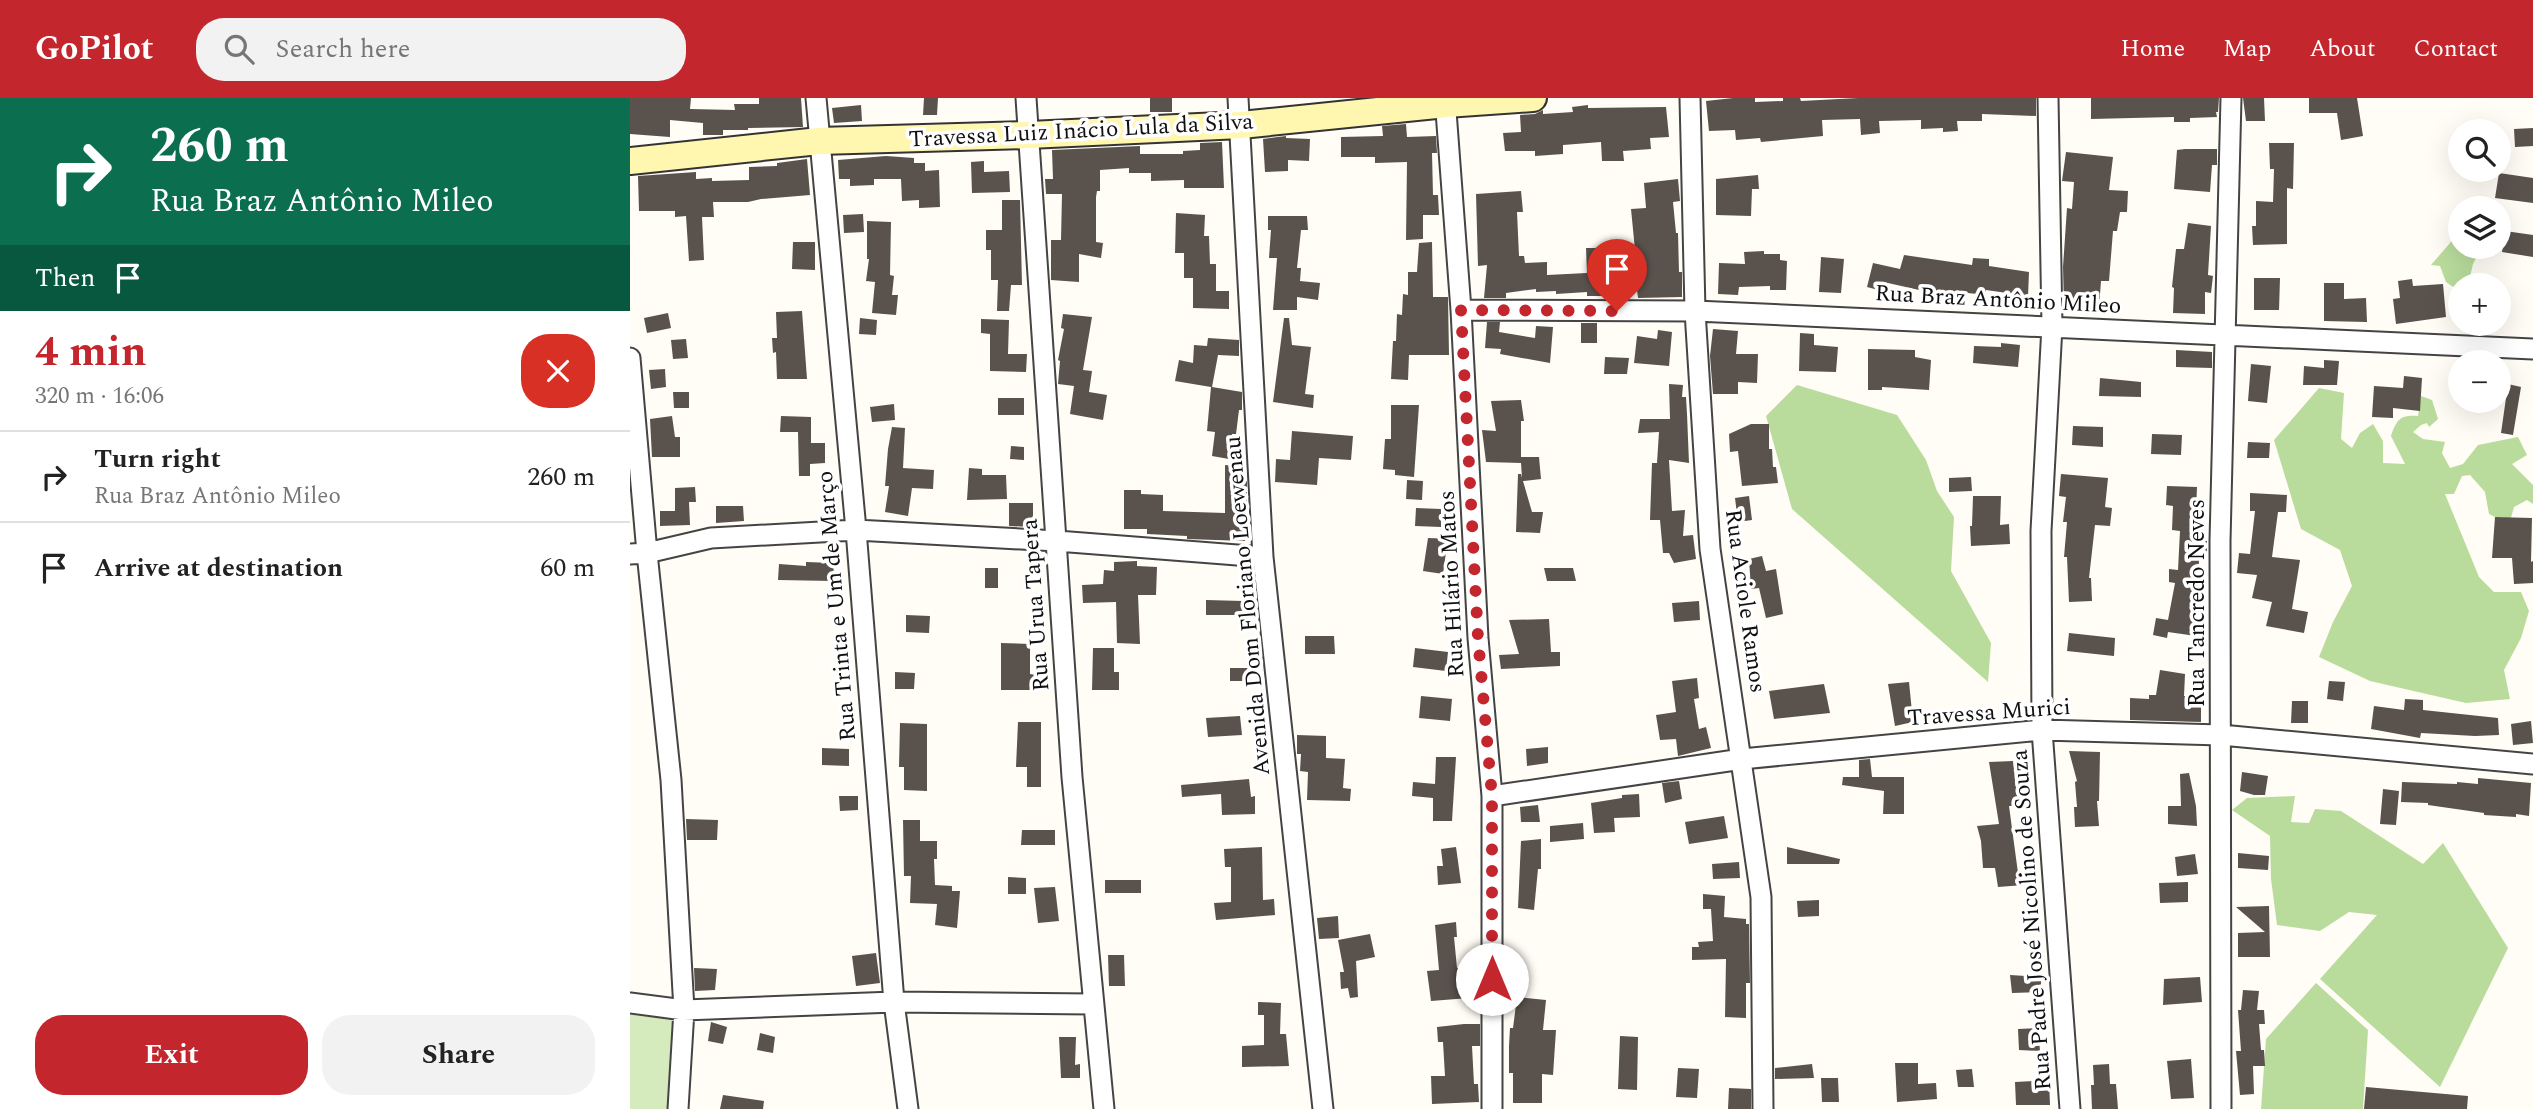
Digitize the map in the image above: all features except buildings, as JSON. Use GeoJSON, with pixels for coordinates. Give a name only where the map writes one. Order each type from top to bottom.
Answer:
{"type":"FeatureCollection","features":[{"type":"Feature","properties":{"kind":"street","name":"Rua Trinta e Um de Março"},"geometry":{"type":"LineString","coordinates":[[816,98],[856,530],[894,1002],[908,1109]]}},
{"type":"Feature","properties":{"kind":"street","name":"Rua Urua Tapera"},"geometry":{"type":"LineString","coordinates":[[1026,98],[1072,777],[1104,1109]]}},
{"type":"Feature","properties":{"kind":"street","name":"Avenida Dom Floriano Loewenau"},"geometry":{"type":"LineString","coordinates":[[1238,98],[1263,557],[1323,1109]]}},
{"type":"Feature","properties":{"kind":"street","name":"Travessa Luiz Inácio Lula da Silva"},"geometry":{"type":"LineString","coordinates":[[630,161],[819,141],[1241,125],[1446,101],[1533,98]]}},
{"type":"Feature","properties":{"kind":"street","name":"Rua Aciole Ramos"},"geometry":{"type":"LineString","coordinates":[[1690,98],[1695,311],[1710,549],[1761,897],[1763,1109]]}},
{"type":"Feature","properties":{"kind":"street","name":"Rua Padre José Nicolino de Souza"},"geometry":{"type":"LineString","coordinates":[[2048,98],[2052,326],[2041,531],[2042,730],[2070,1109]]}},
{"type":"Feature","properties":{"kind":"street","name":"Rua Tancredo Neves"},"geometry":{"type":"LineString","coordinates":[[2221,1109],[2220,541],[2231,98]]}},
{"type":"Feature","properties":{"kind":"street","name":"Rua Hilário Matos"},"geometry":{"type":"LineString","coordinates":[[1446,101],[1461,310],[1478,638],[1492,796],[1492,1109]]}},
{"type":"Feature","properties":{"kind":"street","name":"Rua Braz Antônio Mileo"},"geometry":{"type":"LineString","coordinates":[[1461,310],[1695,311],[2533,349]]}},
{"type":"Feature","properties":{"kind":"street"},"geometry":{"type":"LineString","coordinates":[[630,358],[638,554],[671,780],[684,1010],[678,1109]]}},
{"type":"Feature","properties":{"kind":"street"},"geometry":{"type":"LineString","coordinates":[[638,554],[711,538],[856,530],[1057,541],[1263,557]]}},
{"type":"Feature","properties":{"kind":"street","name":"Travessa Murici"},"geometry":{"type":"LineString","coordinates":[[1492,796],[1742,759],[2042,730],[2221,735],[2533,764]]}},
{"type":"Feature","properties":{"kind":"street"},"geometry":{"type":"LineString","coordinates":[[630,1003],[684,1010],[894,1002],[1093,1004]]}},
{"type":"Feature","properties":{"kind":"green space"},"geometry":{"type":"Polygon","coordinates":[[[2448,245],[2448,259],[2476,259],[2471,273],[2448,273],[2448,283],[2440,266],[2431,265],[2448,245]]]}},
{"type":"Feature","properties":{"kind":"green space"},"geometry":{"type":"Polygon","coordinates":[[[1797,385],[1897,415],[1926,460],[1937,491],[1954,517],[1951,571],[1991,643],[1988,682],[1792,509],[1766,416],[1797,385]]]}},
{"type":"Feature","properties":{"kind":"green space"},"geometry":{"type":"Polygon","coordinates":[[[2319,388],[2344,393],[2341,439],[2352,448],[2360,433],[2373,424],[2383,441],[2383,463],[2405,464],[2391,436],[2400,419],[2418,416],[2421,396],[2432,400],[2438,419],[2429,427],[2427,423],[2413,432],[2423,439],[2445,442],[2442,453],[2450,468],[2463,464],[2478,445],[2518,437],[2527,455],[2512,464],[2533,485],[2533,504],[2527,500],[2514,507],[2511,518],[2495,517],[2489,514],[2485,492],[2470,475],[2462,476],[2454,494],[2445,494],[2479,577],[2494,592],[2521,592],[2529,611],[2521,638],[2504,670],[2510,699],[2466,703],[2370,681],[2319,657],[2352,586],[2340,550],[2301,529],[2274,440],[2319,388]]]}},
{"type":"Feature","properties":{"kind":"green space"},"geometry":{"type":"Polygon","coordinates":[[[2295,796],[2291,822],[2309,823],[2315,809],[2341,811],[2423,864],[2443,843],[2508,948],[2440,1087],[2320,979],[2377,915],[2349,912],[2320,931],[2277,925],[2271,879],[2270,836],[2232,810],[2247,798],[2295,796]]]}},
{"type":"Feature","properties":{"kind":"green space"},"geometry":{"type":"Polygon","coordinates":[[[2316,983],[2368,1030],[2363,1109],[2261,1109],[2266,1039],[2316,983]]]}},
{"type":"Feature","properties":{"kind":"green space"},"geometry":{"type":"Polygon","coordinates":[[[630,1008],[678,1014],[674,1109],[630,1109],[630,1008]]]}},
{"type":"Feature","properties":{"kind":"route"},"geometry":{"type":"LineString","coordinates":[[1492,979],[1492,796],[1478,638],[1461,310],[1617,311]]}}]}
